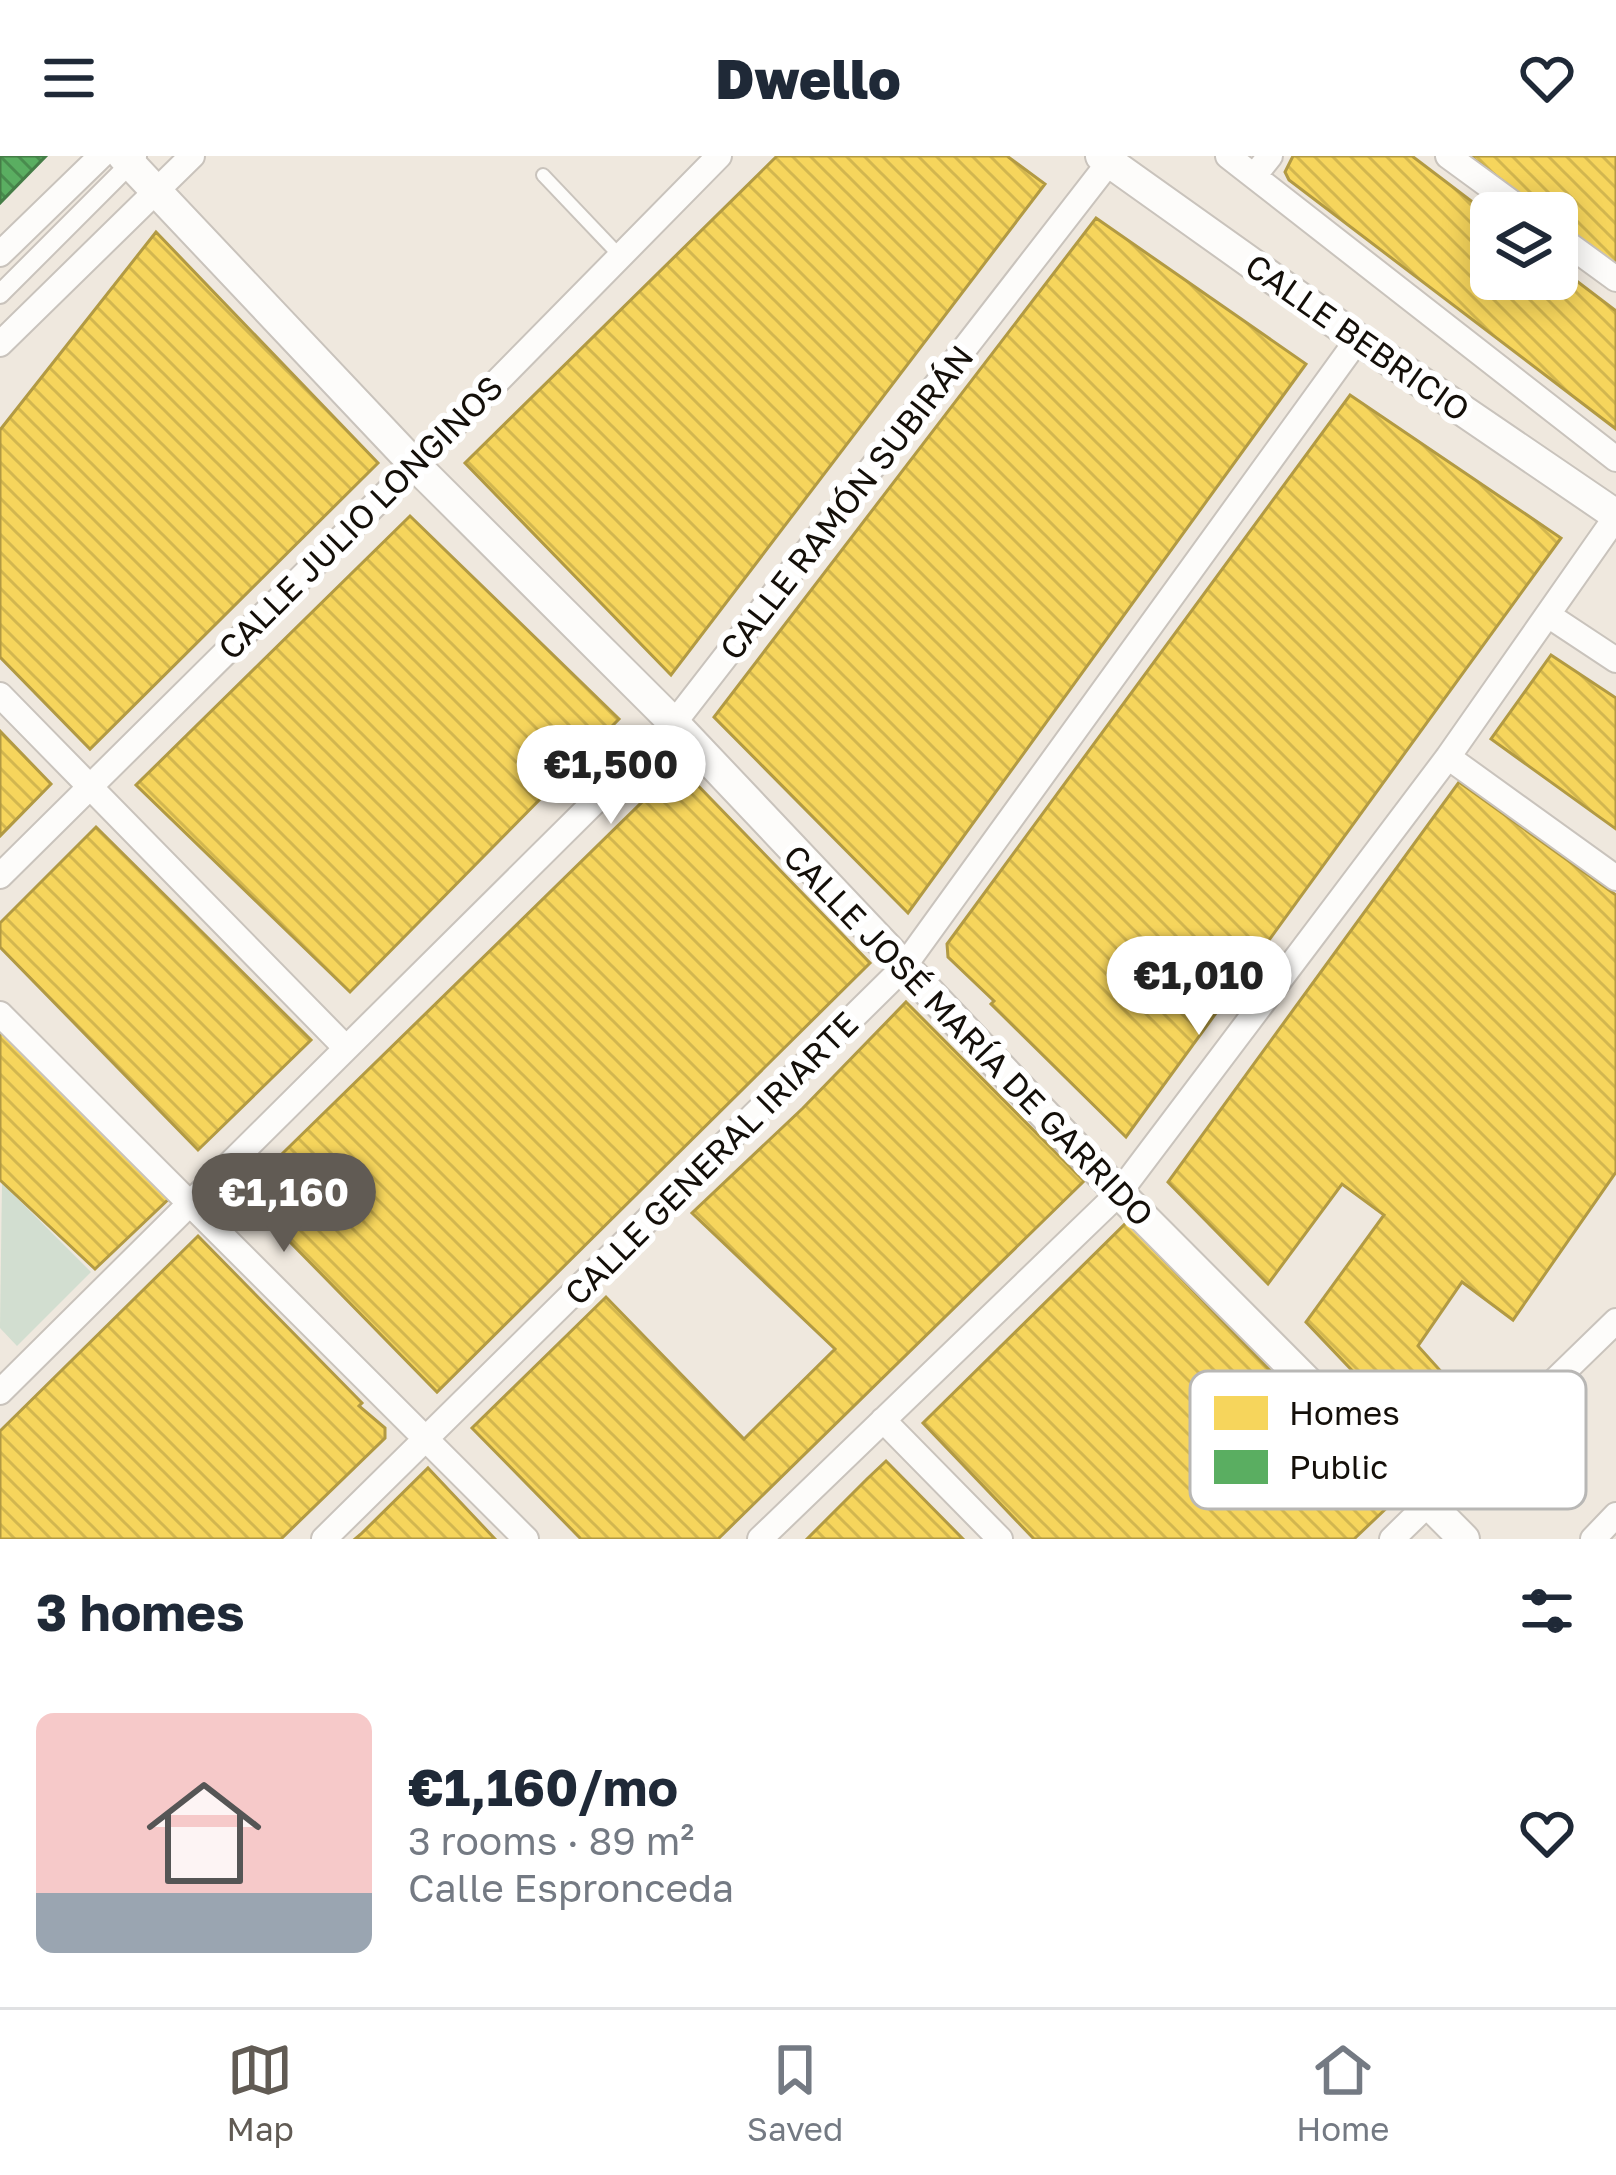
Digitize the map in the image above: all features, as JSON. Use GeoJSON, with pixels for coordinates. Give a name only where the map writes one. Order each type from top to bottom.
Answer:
{"type":"FeatureCollection","features":[{"type":"Feature","properties":{"kind":"street"},"geometry":{"type":"LineString","coordinates":[[0,344],[192,156]]}},
{"type":"Feature","properties":{"kind":"street","name":"CALLE JULIO LONGINOS"},"geometry":{"type":"LineString","coordinates":[[0,876],[718,156]]}},
{"type":"Feature","properties":{"kind":"street"},"geometry":{"type":"LineString","coordinates":[[1228,156],[1616,459]]}},
{"type":"Feature","properties":{"kind":"street"},"geometry":{"type":"LineString","coordinates":[[1254,176],[1270,156]]}},
{"type":"Feature","properties":{"kind":"street"},"geometry":{"type":"LineString","coordinates":[[1448,156],[1497,192]]}},
{"type":"Feature","properties":{"kind":"street"},"geometry":{"type":"LineString","coordinates":[[0,254],[123,158]]}},
{"type":"Feature","properties":{"kind":"street"},"geometry":{"type":"LineString","coordinates":[[0,294],[123,158]]}},
{"type":"Feature","properties":{"kind":"street","name":"CALLE JOSÉ MARÍA DE GARRIDO"},"geometry":{"type":"LineString","coordinates":[[123,158],[415,464],[674,723],[902,969],[1294,1371]]}},
{"type":"Feature","properties":{"kind":"street","name":"CALLE BEBRICIO"},"geometry":{"type":"LineString","coordinates":[[1108,158],[1358,339],[1616,516]]}},
{"type":"Feature","properties":{"kind":"street","name":"CALLE RAMÓN SUBIRÁN"},"geometry":{"type":"LineString","coordinates":[[0,1392],[674,723],[1108,158]]}},
{"type":"Feature","properties":{"kind":"street"},"geometry":{"type":"LineString","coordinates":[[1578,251],[1616,279]]}},
{"type":"Feature","properties":{"kind":"street","name":"CALLE GENERAL IRIARTE"},"geometry":{"type":"LineString","coordinates":[[324,1539],[902,969],[1358,339]]}},
{"type":"Feature","properties":{"kind":"street"},"geometry":{"type":"LineString","coordinates":[[760,1539],[1119,1193],[1448,757],[1616,516]]}},
{"type":"Feature","properties":{"kind":"street"},"geometry":{"type":"LineString","coordinates":[[1548,615],[1616,660]]}},
{"type":"Feature","properties":{"kind":"street"},"geometry":{"type":"LineString","coordinates":[[0,695],[345,1047]]}},
{"type":"Feature","properties":{"kind":"street"},"geometry":{"type":"LineString","coordinates":[[1448,757],[1616,878]]}},
{"type":"Feature","properties":{"kind":"street"},"geometry":{"type":"LineString","coordinates":[[0,1014],[526,1539]]}},
{"type":"Feature","properties":{"kind":"street"},"geometry":{"type":"LineString","coordinates":[[1564,1371],[1616,1321]]}},
{"type":"Feature","properties":{"kind":"street"},"geometry":{"type":"LineString","coordinates":[[883,1420],[1000,1539]]}},
{"type":"Feature","properties":{"kind":"street"},"geometry":{"type":"LineString","coordinates":[[1392,1539],[1422,1509]]}},
{"type":"Feature","properties":{"kind":"street","name":"CALLE JOSÉ MARÍA DE GARRIDO"},"geometry":{"type":"LineString","coordinates":[[1430,1509],[1464,1539]]}},
{"type":"Feature","properties":{"kind":"street"},"geometry":{"type":"LineString","coordinates":[[1593,1539],[1616,1515]]}},
{"type":"Feature","properties":{"kind":"lane"},"geometry":{"type":"LineString","coordinates":[[543,175],[620,256]]}},
{"type":"Feature","properties":{"kind":"green space"},"geometry":{"type":"Polygon","coordinates":[[[2,1183],[91,1272],[17,1346],[0,1328],[2,1183]]]}},
{"type":"Feature","properties":{"kind":"building: Homes"},"geometry":{"type":"Polygon","coordinates":[[[777,156],[1007,156],[1045,184],[671,675],[465,463],[777,156]]]}},
{"type":"Feature","properties":{"kind":"building: Homes"},"geometry":{"type":"Polygon","coordinates":[[[1293,156],[1412,156],[1470,200],[1470,300],[1578,300],[1578,282],[1616,311],[1616,429],[1289,180],[1285,172],[1293,156]]]}},
{"type":"Feature","properties":{"kind":"building: Homes"},"geometry":{"type":"Polygon","coordinates":[[[1470,156],[1616,156],[1616,268],[1578,238],[1578,192],[1517,192],[1470,156]]]}},
{"type":"Feature","properties":{"kind":"building: Homes"},"geometry":{"type":"Polygon","coordinates":[[[1096,218],[1306,364],[908,913],[714,717],[1096,218]]]}},
{"type":"Feature","properties":{"kind":"building: Homes"},"geometry":{"type":"Polygon","coordinates":[[[156,232],[378,463],[90,749],[0,657],[0,430],[156,232]]]}},
{"type":"Feature","properties":{"kind":"building: Homes"},"geometry":{"type":"Polygon","coordinates":[[[1350,395],[1561,538],[1126,1137],[991,1004],[994,1001],[948,957],[947,944],[1350,395]]]}},
{"type":"Feature","properties":{"kind":"building: Homes"},"geometry":{"type":"Polygon","coordinates":[[[410,516],[619,719],[350,992],[136,785],[410,516]]]}},
{"type":"Feature","properties":{"kind":"building: Homes"},"geometry":{"type":"Polygon","coordinates":[[[1551,655],[1616,698],[1616,829],[1491,739],[1551,655]]]}},
{"type":"Feature","properties":{"kind":"building: Homes"},"geometry":{"type":"Polygon","coordinates":[[[0,731],[51,784],[0,836],[0,731]]]}},
{"type":"Feature","properties":{"kind":"building: Homes"},"geometry":{"type":"Polygon","coordinates":[[[679,766],[870,963],[437,1392],[242,1193],[679,766]]]}},
{"type":"Feature","properties":{"kind":"building: Homes"},"geometry":{"type":"Polygon","coordinates":[[[1459,782],[1616,895],[1616,1172],[1513,1320],[1462,1282],[1418,1346],[1440,1371],[1353,1371],[1306,1322],[1384,1215],[1342,1184],[1268,1284],[1168,1182],[1459,782]]]}},
{"type":"Feature","properties":{"kind":"building: Homes"},"geometry":{"type":"Polygon","coordinates":[[[96,827],[311,1040],[198,1150],[0,947],[0,923],[96,827]]]}},
{"type":"Feature","properties":{"kind":"building: Homes"},"geometry":{"type":"Polygon","coordinates":[[[906,1002],[1084,1181],[718,1539],[581,1539],[472,1428],[606,1297],[744,1439],[835,1349],[692,1213],[906,1002]]]}},
{"type":"Feature","properties":{"kind":"building: Homes"},"geometry":{"type":"Polygon","coordinates":[[[0,1022],[175,1193],[95,1269],[0,1180],[0,1022]]]}},
{"type":"Feature","properties":{"kind":"building: Homes"},"geometry":{"type":"Polygon","coordinates":[[[1127,1222],[1271,1371],[1190,1371],[1190,1509],[1386,1509],[1354,1539],[1034,1539],[923,1423],[1127,1222]]]}},
{"type":"Feature","properties":{"kind":"building: Homes"},"geometry":{"type":"Polygon","coordinates":[[[198,1236],[362,1403],[359,1406],[385,1428],[385,1438],[281,1539],[0,1539],[0,1431],[198,1236]]]}},
{"type":"Feature","properties":{"kind":"building: Homes"},"geometry":{"type":"Polygon","coordinates":[[[886,1461],[963,1539],[807,1539],[867,1479],[886,1461]]]}},
{"type":"Feature","properties":{"kind":"building: Homes"},"geometry":{"type":"Polygon","coordinates":[[[428,1468],[495,1539],[355,1539],[361,1534],[428,1468]]]}},
{"type":"Feature","properties":{"kind":"building: Public"},"geometry":{"type":"Polygon","coordinates":[[[0,156],[46,156],[0,203],[0,156]]]}}]}
